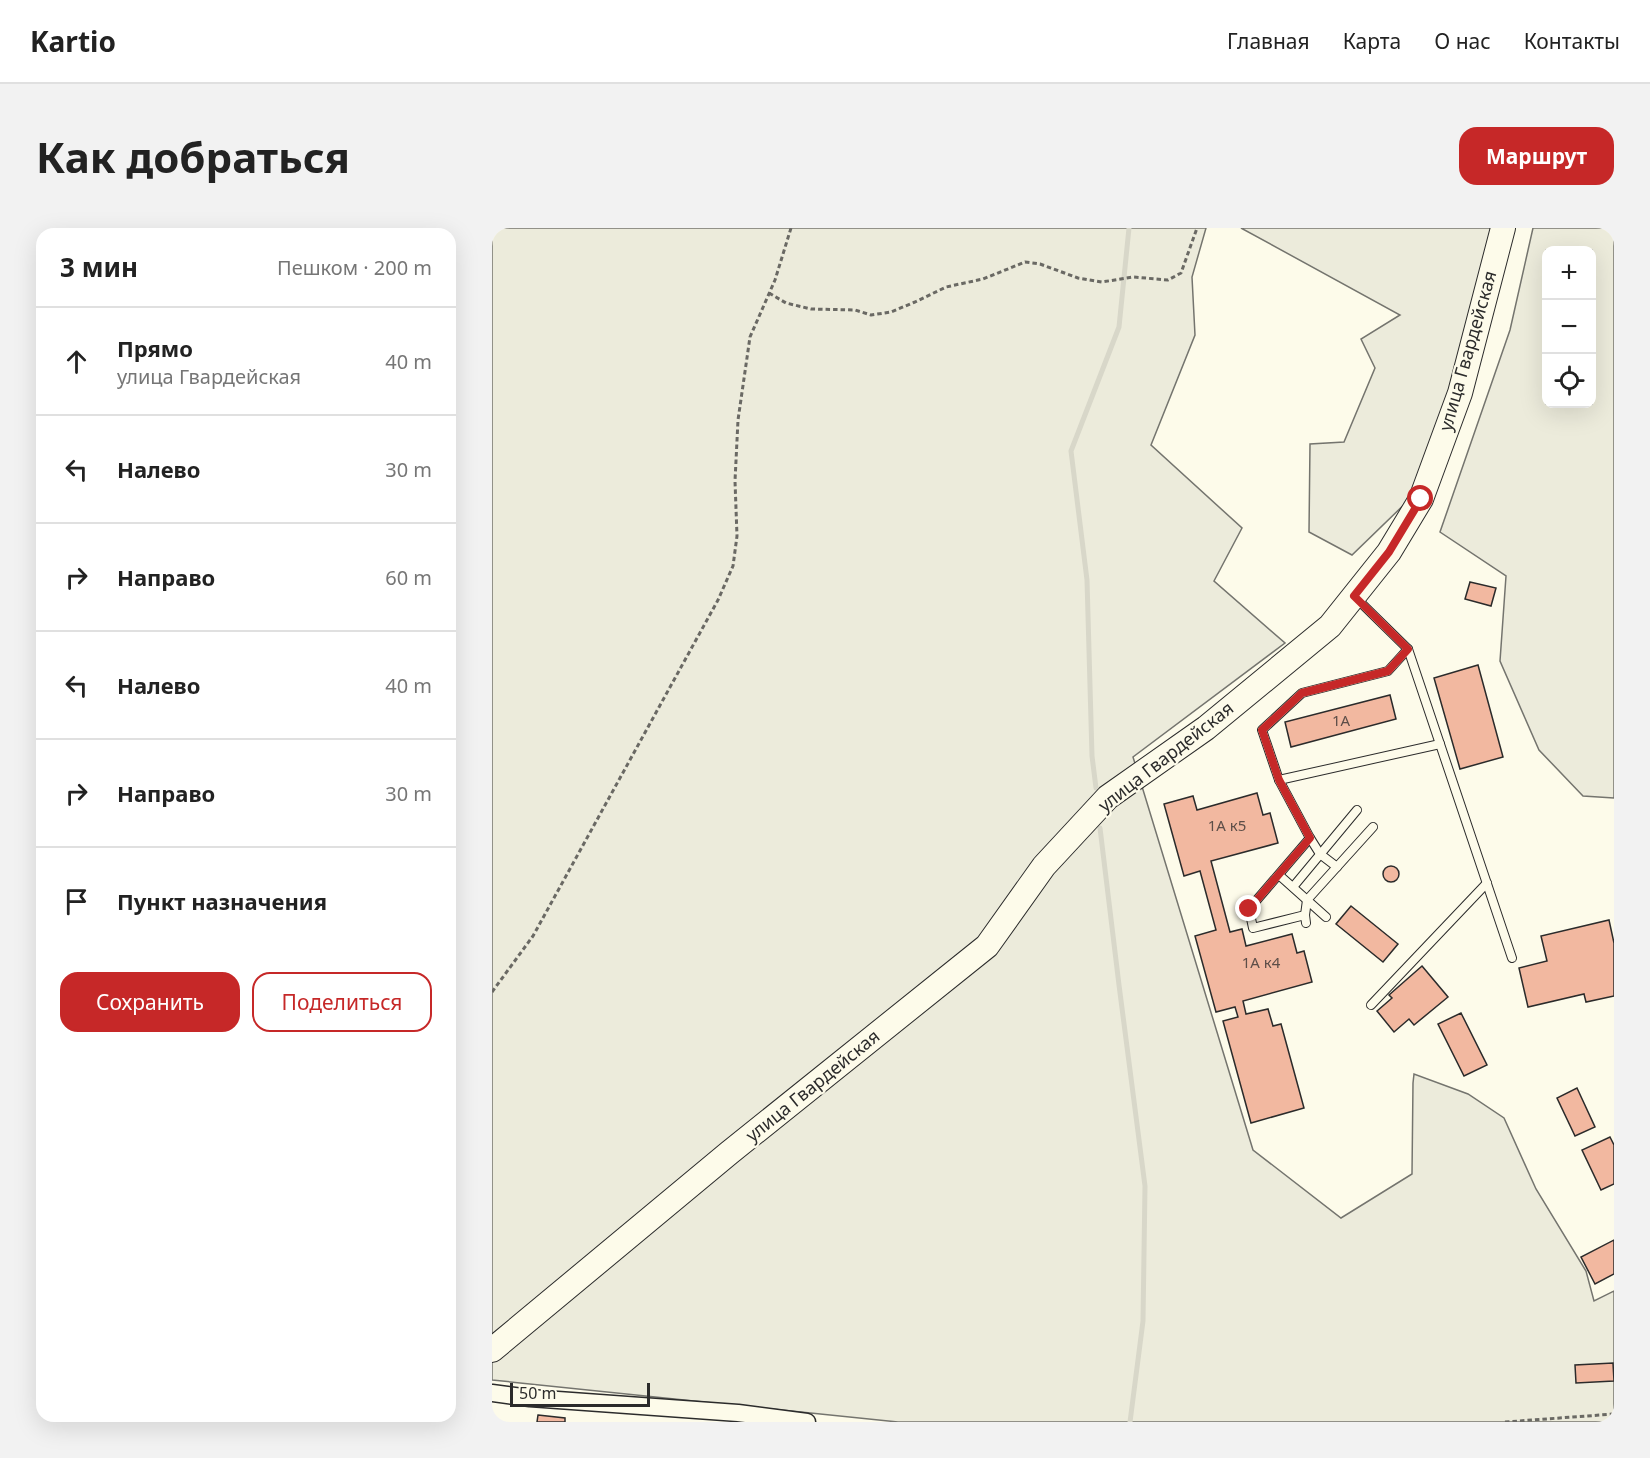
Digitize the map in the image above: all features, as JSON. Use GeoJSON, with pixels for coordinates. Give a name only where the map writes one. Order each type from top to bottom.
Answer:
{"type":"FeatureCollection","features":[{"type":"Feature","properties":{"kind":"street","name":"улица Гвардейская"},"geometry":{"type":"LineString","coordinates":[[492,1350],[729,1153],[987,946],[1044,866],[1108,797],[1206,728],[1330,626],[1389,552],[1421,499],[1460,393],[1503,228]]}},
{"type":"Feature","properties":{"kind":"street"},"geometry":{"type":"LineString","coordinates":[[492,1393],[736,1418],[807,1422]]}},
{"type":"Feature","properties":{"kind":"lane"},"geometry":{"type":"LineString","coordinates":[[1354,596],[1408,649],[1512,958]]}},
{"type":"Feature","properties":{"kind":"lane"},"geometry":{"type":"LineString","coordinates":[[1337,867],[1320,854],[1310,838],[1279,780],[1262,730],[1302,693],[1388,671],[1408,649]]}},
{"type":"Feature","properties":{"kind":"lane"},"geometry":{"type":"LineString","coordinates":[[1279,780],[1440,744]]}},
{"type":"Feature","properties":{"kind":"lane"},"geometry":{"type":"LineString","coordinates":[[1293,887],[1357,810]]}},
{"type":"Feature","properties":{"kind":"lane"},"geometry":{"type":"LineString","coordinates":[[1310,838],[1249,909],[1253,928],[1306,919],[1307,900],[1373,827]]}},
{"type":"Feature","properties":{"kind":"lane"},"geometry":{"type":"LineString","coordinates":[[1279,874],[1326,917]]}},
{"type":"Feature","properties":{"kind":"lane"},"geometry":{"type":"LineString","coordinates":[[1371,1005],[1487,884]]}},
{"type":"Feature","properties":{"kind":"path"},"geometry":{"type":"LineString","coordinates":[[492,992],[533,936],[718,600],[733,566],[737,536],[735,481],[738,420],[750,337],[775,280],[790,228]]}},
{"type":"Feature","properties":{"kind":"path"},"geometry":{"type":"LineString","coordinates":[[769,293],[786,303],[811,309],[855,310],[871,315],[891,312],[946,287],[983,279],[1025,262],[1040,264],[1078,278],[1102,282],[1132,277],[1168,280],[1181,273],[1197,228]]}},
{"type":"Feature","properties":{"kind":"path"},"geometry":{"type":"LineString","coordinates":[[1505,1422],[1614,1414]]}},
{"type":"Feature","properties":{"kind":"shaded area"},"geometry":{"type":"Polygon","coordinates":[[[492,228],[1206,228],[1192,277],[1195,335],[1151,445],[1242,528],[1214,581],[1285,643],[1133,757],[1253,1150],[1341,1218],[1412,1174],[1414,1074],[1468,1094],[1504,1118],[1536,1189],[1586,1271],[1594,1301],[1614,1291],[1614,1422],[898,1422],[492,1380],[492,228]]]}},
{"type":"Feature","properties":{"kind":"shaded area"},"geometry":{"type":"Polygon","coordinates":[[[1241,228],[1494,228],[1455,380],[1414,495],[1352,555],[1309,532],[1310,444],[1344,442],[1375,368],[1361,339],[1400,315],[1241,228]]]}},
{"type":"Feature","properties":{"kind":"shaded area"},"geometry":{"type":"Polygon","coordinates":[[[1533,228],[1614,228],[1614,798],[1583,796],[1539,750],[1500,661],[1506,576],[1440,532],[1510,330],[1533,228]]]}},
{"type":"Feature","properties":{"kind":"building"},"geometry":{"type":"Polygon","coordinates":[[[1470,582],[1496,588],[1491,606],[1465,599],[1470,582]]]}},
{"type":"Feature","properties":{"kind":"building"},"geometry":{"type":"Polygon","coordinates":[[[1478,665],[1503,757],[1460,769],[1434,678],[1478,665]]]}},
{"type":"Feature","properties":{"kind":"building"},"geometry":{"type":"Polygon","coordinates":[[[1390,695],[1396,719],[1291,747],[1285,722],[1390,695]]]}},
{"type":"Feature","properties":{"kind":"building"},"geometry":{"type":"Polygon","coordinates":[[[1257,793],[1263,815],[1270,813],[1278,843],[1211,861],[1230,932],[1242,929],[1246,946],[1292,934],[1297,953],[1304,951],[1312,982],[1243,1001],[1246,1014],[1268,1009],[1273,1026],[1281,1024],[1304,1108],[1251,1123],[1223,1021],[1238,1017],[1235,1007],[1216,1012],[1195,936],[1216,930],[1200,871],[1184,876],[1164,804],[1193,796],[1197,810],[1257,793]]]}},
{"type":"Feature","properties":{"kind":"building"},"geometry":{"type":"Polygon","coordinates":[[[1388,866],[1394,866],[1399,874],[1397,880],[1388,882],[1383,877],[1383,871],[1388,866]]]}},
{"type":"Feature","properties":{"kind":"building"},"geometry":{"type":"Polygon","coordinates":[[[1351,906],[1398,944],[1383,962],[1336,924],[1351,906]]]}},
{"type":"Feature","properties":{"kind":"building"},"geometry":{"type":"Polygon","coordinates":[[[1609,920],[1614,943],[1614,996],[1586,1002],[1584,994],[1528,1007],[1519,968],[1547,961],[1541,936],[1609,920]]]}},
{"type":"Feature","properties":{"kind":"building"},"geometry":{"type":"Polygon","coordinates":[[[1422,966],[1448,997],[1414,1025],[1409,1019],[1394,1032],[1377,1011],[1392,998],[1389,995],[1422,966]]]}},
{"type":"Feature","properties":{"kind":"building"},"geometry":{"type":"Polygon","coordinates":[[[1461,1013],[1487,1065],[1464,1076],[1438,1024],[1461,1013]]]}},
{"type":"Feature","properties":{"kind":"building"},"geometry":{"type":"Polygon","coordinates":[[[1577,1088],[1595,1127],[1575,1136],[1557,1098],[1577,1088]]]}},
{"type":"Feature","properties":{"kind":"building"},"geometry":{"type":"Polygon","coordinates":[[[1610,1137],[1614,1145],[1614,1184],[1601,1190],[1582,1150],[1610,1137]]]}},
{"type":"Feature","properties":{"kind":"building"},"geometry":{"type":"Polygon","coordinates":[[[1614,1240],[1614,1274],[1595,1284],[1581,1257],[1614,1240]]]}},
{"type":"Feature","properties":{"kind":"building"},"geometry":{"type":"Polygon","coordinates":[[[1613,1363],[1614,1381],[1576,1383],[1575,1365],[1613,1363]]]}},
{"type":"Feature","properties":{"kind":"building"},"geometry":{"type":"Polygon","coordinates":[[[538,1415],[565,1418],[565,1422],[537,1422],[538,1415]]]}},
{"type":"Feature","properties":{"kind":"waterway"},"geometry":{"type":"LineString","coordinates":[[1096,788],[1092,756],[1087,580],[1071,451],[1119,327],[1129,228]]}},
{"type":"Feature","properties":{"kind":"waterway"},"geometry":{"type":"LineString","coordinates":[[1100,828],[1145,1186],[1143,1321],[1130,1422]]}},
{"type":"Feature","properties":{"kind":"route"},"geometry":{"type":"LineString","coordinates":[[1249,909],[1310,838],[1279,780],[1262,730],[1302,693],[1388,671],[1408,649],[1354,596],[1389,552],[1421,499]]}}]}
